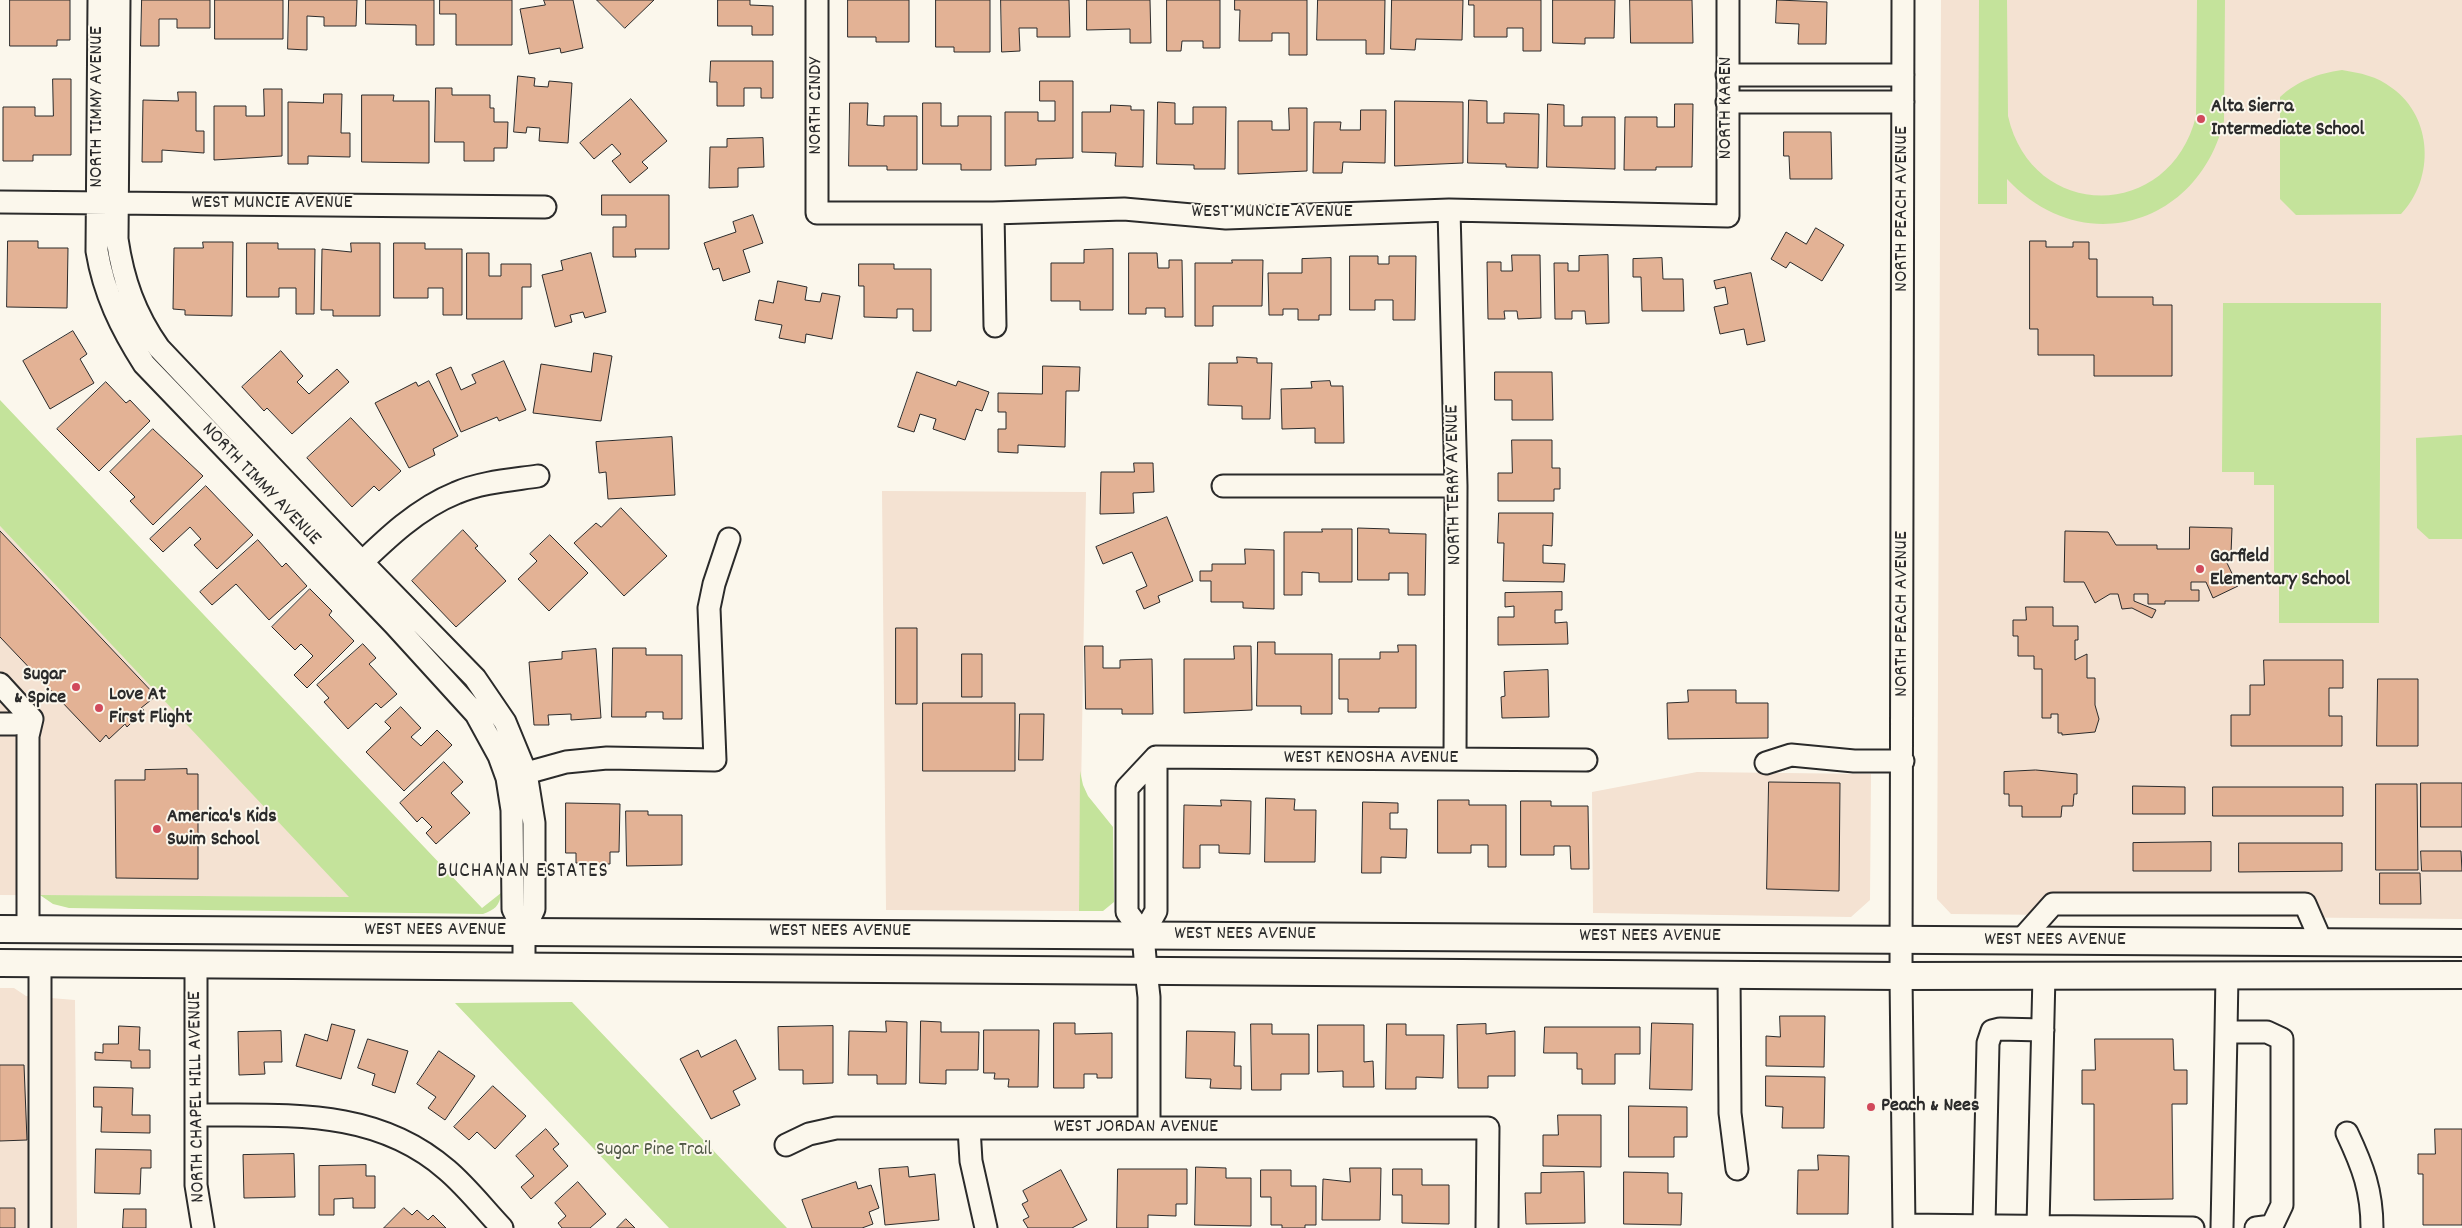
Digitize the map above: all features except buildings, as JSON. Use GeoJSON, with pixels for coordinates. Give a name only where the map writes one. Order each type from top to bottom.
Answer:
{"type":"FeatureCollection","features":[{"type":"Feature","properties":{"kind":"main road","name":"WEST NEES AVENUE"},"geometry":{"type":"LineString","coordinates":[[0,929],[2462,943]]}},
{"type":"Feature","properties":{"kind":"main road"},"geometry":{"type":"LineString","coordinates":[[0,937],[28,929]]}},
{"type":"Feature","properties":{"kind":"main road"},"geometry":{"type":"LineString","coordinates":[[196,966],[204,954],[220,947],[318,947],[396,932]]}},
{"type":"Feature","properties":{"kind":"main road","name":"WEST NEES AVENUE"},"geometry":{"type":"LineString","coordinates":[[0,963],[196,966],[524,965],[1729,973],[1901,976],[2462,975]]}},
{"type":"Feature","properties":{"kind":"street","name":"NORTH TIMMY AVENUE"},"geometry":{"type":"LineString","coordinates":[[99,0],[107,203],[117,239],[124,278],[136,312],[159,348],[355,569],[476,678],[505,722],[517,776],[534,823],[534,909],[524,931],[524,965]]}},
{"type":"Feature","properties":{"kind":"street","name":"NORTH TIMMY AVENUE"},"geometry":{"type":"LineString","coordinates":[[107,203],[119,0]]}},
{"type":"Feature","properties":{"kind":"street","name":"NORTH CINDY"},"geometry":{"type":"LineString","coordinates":[[816,213],[817,0]]}},
{"type":"Feature","properties":{"kind":"street","name":"NORTH KAREN"},"geometry":{"type":"LineString","coordinates":[[1728,0],[1726,102],[1728,216]]}},
{"type":"Feature","properties":{"kind":"street","name":"NORTH PEACH AVENUE"},"geometry":{"type":"LineString","coordinates":[[1903,0],[1903,761],[1901,976],[1904,1226]]}},
{"type":"Feature","properties":{"kind":"street"},"geometry":{"type":"LineString","coordinates":[[1727,74],[1903,76]]}},
{"type":"Feature","properties":{"kind":"street"},"geometry":{"type":"LineString","coordinates":[[1726,102],[1903,102]]}},
{"type":"Feature","properties":{"kind":"street","name":"WEST MUNCIE AVENUE"},"geometry":{"type":"LineString","coordinates":[[0,202],[545,207]]}},
{"type":"Feature","properties":{"kind":"street","name":"WEST MUNCIE AVENUE"},"geometry":{"type":"LineString","coordinates":[[816,213],[993,213],[1124,209],[1226,218],[1449,210],[1728,216]]}},
{"type":"Feature","properties":{"kind":"street","name":"NORTH TERRY AVENUE"},"geometry":{"type":"LineString","coordinates":[[1449,210],[1456,486],[1455,759]]}},
{"type":"Feature","properties":{"kind":"street"},"geometry":{"type":"LineString","coordinates":[[993,213],[994,326]]}},
{"type":"Feature","properties":{"kind":"street"},"geometry":{"type":"LineString","coordinates":[[355,569],[409,520],[431,505],[457,492],[490,483],[538,476]]}},
{"type":"Feature","properties":{"kind":"street"},"geometry":{"type":"LineString","coordinates":[[1223,486],[1456,486]]}},
{"type":"Feature","properties":{"kind":"street"},"geometry":{"type":"LineString","coordinates":[[517,776],[566,762],[607,758],[715,760],[709,608],[714,584],[729,539]]}},
{"type":"Feature","properties":{"kind":"street"},"geometry":{"type":"LineString","coordinates":[[0,684],[32,719]]}},
{"type":"Feature","properties":{"kind":"street"},"geometry":{"type":"LineString","coordinates":[[0,724],[15,724],[32,719]]}},
{"type":"Feature","properties":{"kind":"street"},"geometry":{"type":"LineString","coordinates":[[28,929],[28,736],[32,719]]}},
{"type":"Feature","properties":{"kind":"street"},"geometry":{"type":"LineString","coordinates":[[1766,763],[1791,755],[1854,761],[1903,761]]}},
{"type":"Feature","properties":{"kind":"street"},"geometry":{"type":"LineString","coordinates":[[1143,934],[1156,911],[1156,757]]}},
{"type":"Feature","properties":{"kind":"street"},"geometry":{"type":"LineString","coordinates":[[1149,1127],[1149,997],[1143,934],[1127,912],[1128,788],[1156,757]]}},
{"type":"Feature","properties":{"kind":"street","name":"WEST KENOSHA AVENUE"},"geometry":{"type":"LineString","coordinates":[[1156,757],[1586,760]]}},
{"type":"Feature","properties":{"kind":"street"},"geometry":{"type":"LineString","coordinates":[[2020,941],[2053,904],[2305,904],[2322,943]]}},
{"type":"Feature","properties":{"kind":"street"},"geometry":{"type":"LineString","coordinates":[[40,963],[40,1228]]}},
{"type":"Feature","properties":{"kind":"street","name":"NORTH CHAPEL HILL AVENUE"},"geometry":{"type":"LineString","coordinates":[[196,966],[196,1184],[203,1228]]}},
{"type":"Feature","properties":{"kind":"street"},"geometry":{"type":"LineString","coordinates":[[1729,973],[1730,1113],[1737,1169]]}},
{"type":"Feature","properties":{"kind":"street"},"geometry":{"type":"LineString","coordinates":[[2038,1226],[2044,975]]}},
{"type":"Feature","properties":{"kind":"street"},"geometry":{"type":"LineString","coordinates":[[2222,1228],[2227,975]]}},
{"type":"Feature","properties":{"kind":"street"},"geometry":{"type":"LineString","coordinates":[[1984,1225],[1988,1043],[1992,1031],[2000,1029],[2043,1030]]}},
{"type":"Feature","properties":{"kind":"street"},"geometry":{"type":"LineString","coordinates":[[2226,1032],[2267,1032],[2282,1039],[2282,1205],[2272,1226],[2256,1228]]}},
{"type":"Feature","properties":{"kind":"street"},"geometry":{"type":"LineString","coordinates":[[197,1115],[315,1116],[352,1122],[385,1132],[415,1147],[447,1170],[502,1228]]}},
{"type":"Feature","properties":{"kind":"street","name":"WEST JORDAN AVENUE"},"geometry":{"type":"LineString","coordinates":[[786,1145],[810,1134],[836,1128],[1488,1128],[1487,1228]]}},
{"type":"Feature","properties":{"kind":"street"},"geometry":{"type":"LineString","coordinates":[[970,1128],[971,1161],[986,1228]]}},
{"type":"Feature","properties":{"kind":"street"},"geometry":{"type":"LineString","coordinates":[[2347,1133],[2364,1168],[2372,1202],[2372,1228]]}},
{"type":"Feature","properties":{"kind":"street"},"geometry":{"type":"LineString","coordinates":[[1904,1226],[1984,1225],[2193,1228]]}},
{"type":"Feature","properties":{"kind":"shaded area","name":"Garfield Elementary School"},"geometry":{"type":"Polygon","coordinates":[[[1941,0],[2462,0],[2462,919],[1951,914],[1937,899],[1941,0]]]}},
{"type":"Feature","properties":{"kind":"shaded area"},"geometry":{"type":"Polygon","coordinates":[[[882,491],[1086,492],[1079,911],[886,910],[882,491]]]}},
{"type":"Feature","properties":{"kind":"shaded area"},"geometry":{"type":"Polygon","coordinates":[[[0,526],[208,746],[350,897],[0,895],[0,526]]]}},
{"type":"Feature","properties":{"kind":"shaded area"},"geometry":{"type":"Polygon","coordinates":[[[1697,772],[1871,774],[1870,900],[1851,917],[1593,913],[1592,792],[1697,772]]]}},
{"type":"Feature","properties":{"kind":"shaded area"},"geometry":{"type":"Polygon","coordinates":[[[0,988],[14,988],[26,996],[75,1000],[77,1228],[0,1228],[0,988]]]}},
{"type":"Feature","properties":{"kind":"green space"},"geometry":{"type":"Polygon","coordinates":[[[1979,0],[2007,0],[2008,116],[2022,151],[2044,176],[2071,191],[2101,195],[2131,191],[2159,176],[2181,151],[2196,116],[2197,0],[2225,0],[2224,121],[2210,157],[2190,186],[2164,207],[2134,220],[2102,224],[2069,219],[2037,204],[2007,179],[2007,204],[1978,204],[1979,0]]]}},
{"type":"Feature","properties":{"kind":"green space"},"geometry":{"type":"Polygon","coordinates":[[[2342,70],[2368,76],[2392,88],[2406,100],[2422,131],[2425,149],[2420,184],[2412,200],[2401,214],[2296,215],[2280,199],[2280,97],[2294,86],[2309,79],[2342,70]]]}},
{"type":"Feature","properties":{"kind":"green space"},"geometry":{"type":"Polygon","coordinates":[[[2223,303],[2381,303],[2379,623],[2279,623],[2279,580],[2274,571],[2274,485],[2254,485],[2254,472],[2222,472],[2223,303]]]}},
{"type":"Feature","properties":{"kind":"green space"},"geometry":{"type":"Polygon","coordinates":[[[0,400],[482,908],[501,893],[496,907],[483,914],[69,908],[53,904],[40,895],[349,897],[0,526],[0,400]]]}},
{"type":"Feature","properties":{"kind":"green space"},"geometry":{"type":"Polygon","coordinates":[[[2462,435],[2462,539],[2429,539],[2417,528],[2416,438],[2462,435]]]}},
{"type":"Feature","properties":{"kind":"green space"},"geometry":{"type":"Polygon","coordinates":[[[1080,771],[1088,796],[1113,827],[1114,902],[1103,911],[1079,911],[1080,771]]]}},
{"type":"Feature","properties":{"kind":"green space","name":"Sugar Pine Trail"},"geometry":{"type":"Polygon","coordinates":[[[572,1002],[787,1228],[669,1228],[455,1003],[572,1002]]]}},
{"type":"Feature","properties":{"kind":"place","name":"Alta Sierra Intermediate School"},"geometry":{"type":"Point","coordinates":[2201,119]}},
{"type":"Feature","properties":{"kind":"place","name":"Garfield Elementary School"},"geometry":{"type":"Point","coordinates":[2200,569]}},
{"type":"Feature","properties":{"kind":"place","name":"Sugar & Spice"},"geometry":{"type":"Point","coordinates":[76,687]}},
{"type":"Feature","properties":{"kind":"place","name":"Love At First Flight"},"geometry":{"type":"Point","coordinates":[99,708]}},
{"type":"Feature","properties":{"kind":"place","name":"America's Kids Swim School"},"geometry":{"type":"Point","coordinates":[157,829]}},
{"type":"Feature","properties":{"kind":"place","name":"Peach & Nees"},"geometry":{"type":"Point","coordinates":[1871,1107]}},
{"type":"Feature","properties":{"kind":"district","name":"BUCHANAN ESTATES"},"geometry":{"type":"Point","coordinates":[523,873]}}]}
